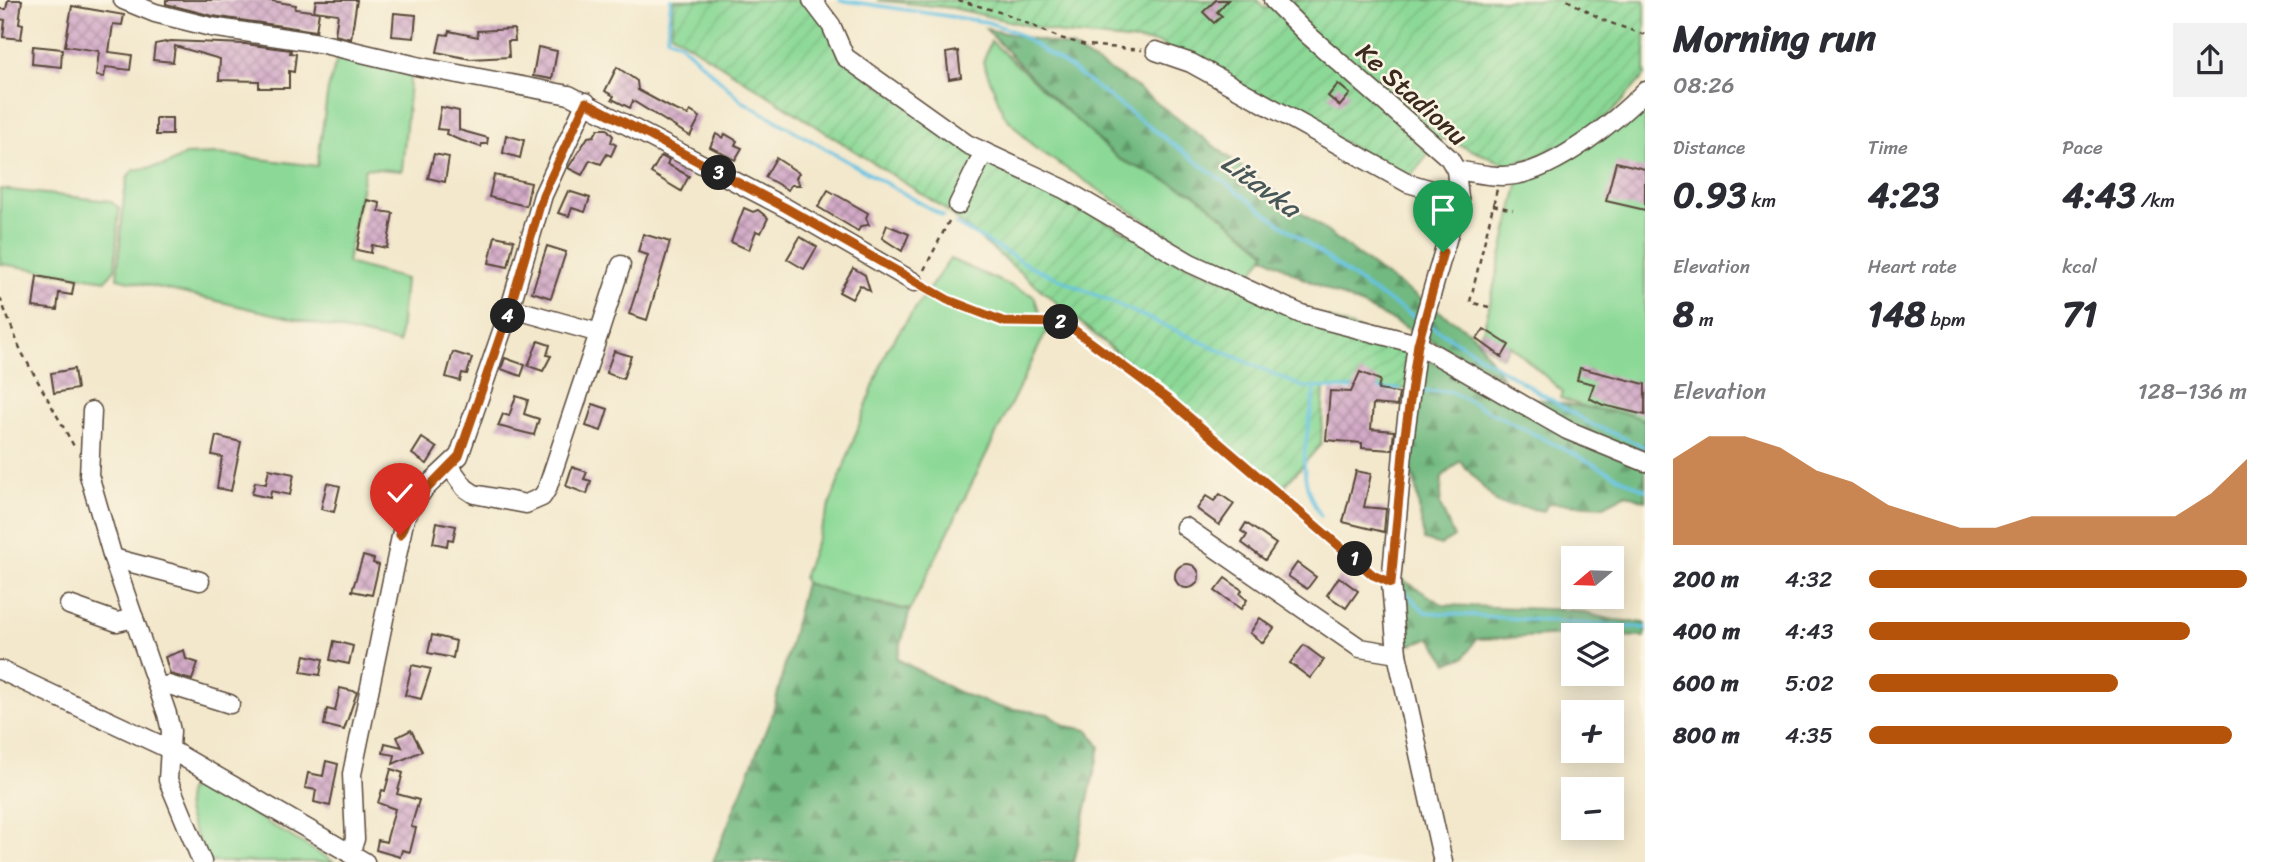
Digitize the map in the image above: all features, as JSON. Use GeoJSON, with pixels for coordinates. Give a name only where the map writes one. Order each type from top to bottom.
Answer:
{"type":"FeatureCollection","features":[{"type":"Feature","properties":{"kind":"street"},"geometry":{"type":"LineString","coordinates":[[123,0],[155,13],[211,27],[319,43],[421,67],[552,90],[586,102],[786,208],[914,282]]}},
{"type":"Feature","properties":{"kind":"street"},"geometry":{"type":"LineString","coordinates":[[812,0],[831,25],[845,57],[967,145],[1065,190],[1190,263],[1301,314],[1419,338],[1567,430],[1645,462]]}},
{"type":"Feature","properties":{"kind":"street","name":"Ke Stadionu"},"geometry":{"type":"LineString","coordinates":[[1273,0],[1360,82],[1449,158],[1456,170]]}},
{"type":"Feature","properties":{"kind":"street"},"geometry":{"type":"LineString","coordinates":[[1156,51],[1191,63],[1408,183],[1459,198]]}},
{"type":"Feature","properties":{"kind":"street"},"geometry":{"type":"LineString","coordinates":[[1443,862],[1397,654],[1391,583],[1404,442],[1419,338],[1459,198],[1456,170],[1501,176],[1531,170],[1596,136],[1617,120],[1645,91]]}},
{"type":"Feature","properties":{"kind":"street"},"geometry":{"type":"LineString","coordinates":[[357,858],[352,774],[405,517],[424,489],[459,456],[510,308],[543,195],[586,102]]}},
{"type":"Feature","properties":{"kind":"street"},"geometry":{"type":"LineString","coordinates":[[958,205],[984,152]]}},
{"type":"Feature","properties":{"kind":"street"},"geometry":{"type":"LineString","coordinates":[[450,467],[474,494],[526,504],[542,497],[621,265]]}},
{"type":"Feature","properties":{"kind":"street"},"geometry":{"type":"LineString","coordinates":[[510,308],[599,332]]}},
{"type":"Feature","properties":{"kind":"street"},"geometry":{"type":"LineString","coordinates":[[92,411],[89,475],[113,558],[171,731],[168,780],[202,862]]}},
{"type":"Feature","properties":{"kind":"street"},"geometry":{"type":"LineString","coordinates":[[1185,527],[1360,648],[1397,654]]}},
{"type":"Feature","properties":{"kind":"street"},"geometry":{"type":"LineString","coordinates":[[113,558],[200,581]]}},
{"type":"Feature","properties":{"kind":"street"},"geometry":{"type":"LineString","coordinates":[[69,605],[117,622],[134,618]]}},
{"type":"Feature","properties":{"kind":"street"},"geometry":{"type":"LineString","coordinates":[[0,670],[171,750],[357,858]]}},
{"type":"Feature","properties":{"kind":"street"},"geometry":{"type":"LineString","coordinates":[[158,688],[169,685],[230,704]]}},
{"type":"Feature","properties":{"kind":"path"},"geometry":{"type":"LineString","coordinates":[[958,0],[1006,14],[1060,38],[1086,45],[1156,51]]}},
{"type":"Feature","properties":{"kind":"path"},"geometry":{"type":"LineString","coordinates":[[1567,0],[1605,21],[1645,35]]}},
{"type":"Feature","properties":{"kind":"path"},"geometry":{"type":"LineString","coordinates":[[1489,307],[1469,302],[1501,176]]}},
{"type":"Feature","properties":{"kind":"path"},"geometry":{"type":"LineString","coordinates":[[1493,205],[1513,210]]}},
{"type":"Feature","properties":{"kind":"path"},"geometry":{"type":"LineString","coordinates":[[947,225],[919,278],[914,282],[948,300],[1005,322],[1065,323],[1169,400],[1373,575],[1391,583]]}},
{"type":"Feature","properties":{"kind":"path"},"geometry":{"type":"LineString","coordinates":[[0,298],[48,405],[76,449],[89,458]]}},
{"type":"Feature","properties":{"kind":"green space"},"geometry":{"type":"Polygon","coordinates":[[[674,0],[816,0],[841,57],[966,146],[1189,266],[1413,350],[1408,389],[1324,388],[1321,444],[1281,490],[942,207],[671,33],[674,0]]]}},
{"type":"Feature","properties":{"kind":"green space"},"geometry":{"type":"Polygon","coordinates":[[[877,0],[1257,0],[1265,9],[1273,0],[1645,0],[1645,75],[1612,112],[1572,140],[1536,157],[1508,165],[1442,138],[1409,178],[1159,43],[1064,34],[953,8],[877,0]]]}},
{"type":"Feature","properties":{"kind":"green space"},"geometry":{"type":"Polygon","coordinates":[[[986,29],[1071,47],[1132,84],[1383,274],[1473,334],[1503,378],[1384,316],[1299,276],[1264,256],[1266,251],[1194,193],[1119,159],[1042,88],[986,29]]]}},
{"type":"Feature","properties":{"kind":"green space"},"geometry":{"type":"Polygon","coordinates":[[[991,41],[1119,159],[1194,193],[1266,252],[1253,272],[1239,276],[1160,230],[1035,148],[1004,115],[983,62],[991,41]]]}},
{"type":"Feature","properties":{"kind":"green space"},"geometry":{"type":"Polygon","coordinates":[[[346,58],[411,71],[402,171],[365,168],[347,263],[405,279],[399,343],[117,278],[124,196],[128,176],[134,170],[167,165],[185,155],[219,154],[317,166],[328,89],[337,59],[346,58]]]}},
{"type":"Feature","properties":{"kind":"green space"},"geometry":{"type":"Polygon","coordinates":[[[1645,99],[1645,428],[1560,398],[1563,392],[1510,345],[1502,357],[1477,339],[1484,328],[1519,181],[1645,99]]]}},
{"type":"Feature","properties":{"kind":"green space"},"geometry":{"type":"Polygon","coordinates":[[[0,189],[110,201],[119,208],[115,269],[106,280],[0,264],[0,189]]]}},
{"type":"Feature","properties":{"kind":"green space"},"geometry":{"type":"Polygon","coordinates":[[[950,259],[1034,296],[1046,332],[910,610],[861,600],[805,583],[803,578],[887,349],[950,259]]]}},
{"type":"Feature","properties":{"kind":"green space"},"geometry":{"type":"Polygon","coordinates":[[[1416,354],[1499,393],[1627,414],[1645,420],[1645,501],[1627,494],[1604,506],[1548,503],[1544,511],[1497,503],[1460,461],[1442,477],[1440,505],[1454,537],[1441,545],[1424,540],[1415,482],[1402,463],[1416,354]]]}},
{"type":"Feature","properties":{"kind":"green space"},"geometry":{"type":"Polygon","coordinates":[[[1403,580],[1444,605],[1571,610],[1614,620],[1645,623],[1645,637],[1624,636],[1624,623],[1561,623],[1561,635],[1476,639],[1465,657],[1448,663],[1431,638],[1401,647],[1385,592],[1403,580]]]}},
{"type":"Feature","properties":{"kind":"green space"},"geometry":{"type":"Polygon","coordinates":[[[805,583],[881,606],[910,610],[897,659],[960,693],[1000,707],[1048,714],[1066,726],[1088,730],[1100,747],[1074,862],[713,862],[773,712],[805,583]]]}},
{"type":"Feature","properties":{"kind":"green space"},"geometry":{"type":"Polygon","coordinates":[[[190,787],[203,787],[221,795],[334,862],[209,862],[188,814],[186,804],[190,787]]]}},
{"type":"Feature","properties":{"kind":"building"},"geometry":{"type":"Polygon","coordinates":[[[8,0],[22,0],[19,23],[23,24],[21,39],[3,37],[5,20],[0,19],[0,9],[6,9],[8,0]]]}},
{"type":"Feature","properties":{"kind":"building"},"geometry":{"type":"Polygon","coordinates":[[[166,0],[266,0],[296,5],[295,9],[319,12],[316,31],[213,16],[166,4],[166,0]]]}},
{"type":"Feature","properties":{"kind":"building"},"geometry":{"type":"Polygon","coordinates":[[[316,0],[357,0],[351,39],[335,35],[338,14],[314,11],[316,0]]]}},
{"type":"Feature","properties":{"kind":"building"},"geometry":{"type":"Polygon","coordinates":[[[1216,0],[1228,0],[1217,12],[1222,16],[1214,23],[1203,12],[1216,0]]]}},
{"type":"Feature","properties":{"kind":"building"},"geometry":{"type":"Polygon","coordinates":[[[72,6],[124,15],[122,25],[113,24],[109,52],[132,55],[130,70],[106,67],[104,77],[96,76],[99,51],[65,46],[72,6]]]}},
{"type":"Feature","properties":{"kind":"building"},"geometry":{"type":"Polygon","coordinates":[[[394,13],[416,15],[414,38],[392,36],[394,13]]]}},
{"type":"Feature","properties":{"kind":"building"},"geometry":{"type":"Polygon","coordinates":[[[514,29],[515,41],[508,41],[509,57],[470,59],[437,52],[441,34],[448,35],[449,31],[478,37],[477,31],[514,29]]]}},
{"type":"Feature","properties":{"kind":"building"},"geometry":{"type":"Polygon","coordinates":[[[171,41],[245,44],[291,50],[290,53],[296,54],[294,72],[289,71],[289,88],[259,88],[259,81],[219,80],[220,59],[175,46],[173,62],[153,60],[155,44],[171,41]]]}},
{"type":"Feature","properties":{"kind":"building"},"geometry":{"type":"Polygon","coordinates":[[[33,46],[62,49],[61,67],[32,64],[33,46]]]}},
{"type":"Feature","properties":{"kind":"building"},"geometry":{"type":"Polygon","coordinates":[[[538,47],[557,51],[552,79],[533,76],[538,47]]]}},
{"type":"Feature","properties":{"kind":"building"},"geometry":{"type":"Polygon","coordinates":[[[958,51],[961,77],[949,79],[946,53],[958,51]]]}},
{"type":"Feature","properties":{"kind":"building"},"geometry":{"type":"Polygon","coordinates":[[[617,67],[637,81],[638,90],[673,109],[688,115],[690,111],[700,117],[690,136],[633,101],[630,108],[612,99],[614,96],[605,91],[617,67]]]}},
{"type":"Feature","properties":{"kind":"building"},"geometry":{"type":"Polygon","coordinates":[[[1338,84],[1350,94],[1340,106],[1328,96],[1338,84]]]}},
{"type":"Feature","properties":{"kind":"building"},"geometry":{"type":"Polygon","coordinates":[[[441,107],[459,111],[459,130],[488,138],[487,144],[482,144],[481,147],[446,134],[447,130],[437,129],[441,107]]]}},
{"type":"Feature","properties":{"kind":"building"},"geometry":{"type":"Polygon","coordinates":[[[156,118],[172,118],[172,135],[156,135],[156,118]]]}},
{"type":"Feature","properties":{"kind":"building"},"geometry":{"type":"Polygon","coordinates":[[[598,129],[607,129],[613,136],[611,142],[616,145],[611,156],[607,154],[601,164],[590,160],[582,175],[568,168],[588,137],[594,136],[598,129]]]}},
{"type":"Feature","properties":{"kind":"building"},"geometry":{"type":"Polygon","coordinates":[[[716,134],[723,138],[725,134],[737,141],[735,145],[742,148],[735,160],[710,147],[716,134]]]}},
{"type":"Feature","properties":{"kind":"building"},"geometry":{"type":"Polygon","coordinates":[[[506,135],[524,140],[520,158],[503,153],[506,135]]]}},
{"type":"Feature","properties":{"kind":"building"},"geometry":{"type":"Polygon","coordinates":[[[434,154],[449,157],[445,182],[428,178],[434,154]]]}},
{"type":"Feature","properties":{"kind":"building"},"geometry":{"type":"Polygon","coordinates":[[[661,156],[669,160],[667,164],[689,176],[681,191],[651,173],[661,156]]]}},
{"type":"Feature","properties":{"kind":"building"},"geometry":{"type":"Polygon","coordinates":[[[776,158],[799,173],[796,178],[800,185],[791,185],[788,190],[765,177],[776,158]]]}},
{"type":"Feature","properties":{"kind":"building"},"geometry":{"type":"Polygon","coordinates":[[[1616,162],[1645,169],[1645,210],[1606,201],[1616,162]]]}},
{"type":"Feature","properties":{"kind":"building"},"geometry":{"type":"Polygon","coordinates":[[[494,175],[531,183],[526,206],[489,197],[494,175]]]}},
{"type":"Feature","properties":{"kind":"building"},"geometry":{"type":"Polygon","coordinates":[[[828,190],[868,213],[866,218],[869,225],[861,226],[858,231],[818,207],[828,190]]]}},
{"type":"Feature","properties":{"kind":"building"},"geometry":{"type":"Polygon","coordinates":[[[568,191],[590,198],[585,212],[572,208],[569,216],[558,213],[568,191]]]}},
{"type":"Feature","properties":{"kind":"building"},"geometry":{"type":"Polygon","coordinates":[[[367,200],[380,203],[379,211],[393,213],[387,248],[372,245],[371,253],[357,250],[367,200]]]}},
{"type":"Feature","properties":{"kind":"building"},"geometry":{"type":"Polygon","coordinates":[[[744,208],[753,212],[758,210],[768,218],[761,233],[756,231],[749,250],[731,242],[744,208]]]}},
{"type":"Feature","properties":{"kind":"building"},"geometry":{"type":"Polygon","coordinates":[[[887,225],[909,234],[902,251],[882,238],[887,225]]]}},
{"type":"Feature","properties":{"kind":"building"},"geometry":{"type":"Polygon","coordinates":[[[643,234],[670,242],[647,320],[629,314],[648,255],[638,252],[643,234]]]}},
{"type":"Feature","properties":{"kind":"building"},"geometry":{"type":"Polygon","coordinates":[[[495,236],[514,240],[508,267],[489,263],[495,236]]]}},
{"type":"Feature","properties":{"kind":"building"},"geometry":{"type":"Polygon","coordinates":[[[800,237],[817,247],[804,269],[787,259],[800,237]]]}},
{"type":"Feature","properties":{"kind":"building"},"geometry":{"type":"Polygon","coordinates":[[[547,246],[566,252],[551,298],[532,292],[547,246]]]}},
{"type":"Feature","properties":{"kind":"building"},"geometry":{"type":"Polygon","coordinates":[[[853,268],[865,275],[870,291],[860,285],[852,299],[839,292],[853,268]]]}},
{"type":"Feature","properties":{"kind":"building"},"geometry":{"type":"Polygon","coordinates":[[[37,276],[74,283],[72,295],[59,293],[57,310],[33,307],[37,276]]]}},
{"type":"Feature","properties":{"kind":"building"},"geometry":{"type":"Polygon","coordinates":[[[1484,329],[1509,345],[1502,357],[1477,339],[1484,329]]]}},
{"type":"Feature","properties":{"kind":"building"},"geometry":{"type":"Polygon","coordinates":[[[538,341],[550,345],[547,355],[551,356],[543,371],[528,366],[538,341]]]}},
{"type":"Feature","properties":{"kind":"building"},"geometry":{"type":"Polygon","coordinates":[[[614,351],[631,356],[623,379],[606,373],[614,351]]]}},
{"type":"Feature","properties":{"kind":"building"},"geometry":{"type":"Polygon","coordinates":[[[453,352],[472,358],[467,374],[462,373],[460,381],[446,377],[453,352]]]}},
{"type":"Feature","properties":{"kind":"building"},"geometry":{"type":"Polygon","coordinates":[[[505,358],[525,365],[521,376],[501,369],[505,358]]]}},
{"type":"Feature","properties":{"kind":"building"},"geometry":{"type":"Polygon","coordinates":[[[1580,368],[1645,384],[1645,415],[1603,405],[1589,398],[1594,384],[1577,380],[1580,368]]]}},
{"type":"Feature","properties":{"kind":"building"},"geometry":{"type":"Polygon","coordinates":[[[74,369],[77,389],[54,393],[51,373],[74,369]]]}},
{"type":"Feature","properties":{"kind":"building"},"geometry":{"type":"Polygon","coordinates":[[[1360,372],[1380,380],[1378,390],[1399,393],[1397,406],[1373,404],[1371,429],[1394,431],[1392,450],[1362,448],[1362,443],[1326,440],[1330,391],[1351,392],[1360,372]]]}},
{"type":"Feature","properties":{"kind":"building"},"geometry":{"type":"Polygon","coordinates":[[[516,396],[528,400],[524,414],[539,419],[534,435],[498,426],[503,414],[509,416],[516,396]]]}},
{"type":"Feature","properties":{"kind":"building"},"geometry":{"type":"Polygon","coordinates":[[[593,404],[608,409],[601,431],[586,426],[593,404]]]}},
{"type":"Feature","properties":{"kind":"building"},"geometry":{"type":"Polygon","coordinates":[[[216,436],[241,442],[231,491],[217,488],[222,457],[212,455],[216,436]]]}},
{"type":"Feature","properties":{"kind":"building"},"geometry":{"type":"Polygon","coordinates":[[[422,438],[437,448],[427,464],[412,454],[422,438]]]}},
{"type":"Feature","properties":{"kind":"building"},"geometry":{"type":"Polygon","coordinates":[[[572,467],[587,472],[584,479],[591,481],[587,494],[566,486],[572,467]]]}},
{"type":"Feature","properties":{"kind":"building"},"geometry":{"type":"Polygon","coordinates":[[[269,469],[294,474],[290,495],[271,491],[270,498],[252,494],[255,482],[266,484],[269,469]]]}},
{"type":"Feature","properties":{"kind":"building"},"geometry":{"type":"Polygon","coordinates":[[[1356,471],[1371,474],[1364,507],[1386,509],[1384,532],[1343,522],[1356,471]]]}},
{"type":"Feature","properties":{"kind":"building"},"geometry":{"type":"Polygon","coordinates":[[[327,483],[340,486],[334,512],[321,509],[327,483]]]}},
{"type":"Feature","properties":{"kind":"building"},"geometry":{"type":"Polygon","coordinates":[[[1220,494],[1234,504],[1219,525],[1197,509],[1206,496],[1214,501],[1220,494]]]}},
{"type":"Feature","properties":{"kind":"building"},"geometry":{"type":"Polygon","coordinates":[[[437,522],[456,526],[453,540],[448,539],[447,546],[433,543],[437,522]]]}},
{"type":"Feature","properties":{"kind":"building"},"geometry":{"type":"Polygon","coordinates":[[[1246,523],[1276,544],[1265,560],[1242,543],[1247,535],[1241,531],[1246,523]]]}},
{"type":"Feature","properties":{"kind":"building"},"geometry":{"type":"Polygon","coordinates":[[[363,556],[374,559],[373,563],[379,565],[372,595],[352,591],[363,556]]]}},
{"type":"Feature","properties":{"kind":"building"},"geometry":{"type":"Polygon","coordinates":[[[1297,563],[1316,577],[1307,589],[1288,576],[1297,563]]]}},
{"type":"Feature","properties":{"kind":"building"},"geometry":{"type":"Polygon","coordinates":[[[1187,564],[1195,568],[1199,576],[1195,584],[1187,588],[1179,584],[1175,576],[1179,568],[1187,564]]]}},
{"type":"Feature","properties":{"kind":"building"},"geometry":{"type":"Polygon","coordinates":[[[1339,577],[1358,591],[1346,608],[1327,595],[1339,577]]]}},
{"type":"Feature","properties":{"kind":"building"},"geometry":{"type":"Polygon","coordinates":[[[1225,578],[1242,590],[1240,594],[1247,600],[1241,609],[1215,591],[1225,578]]]}},
{"type":"Feature","properties":{"kind":"building"},"geometry":{"type":"Polygon","coordinates":[[[1260,618],[1274,628],[1263,643],[1250,633],[1260,618]]]}},
{"type":"Feature","properties":{"kind":"building"},"geometry":{"type":"Polygon","coordinates":[[[432,635],[456,641],[453,658],[428,653],[432,635]]]}},
{"type":"Feature","properties":{"kind":"building"},"geometry":{"type":"Polygon","coordinates":[[[334,641],[353,646],[349,664],[330,660],[334,641]]]}},
{"type":"Feature","properties":{"kind":"building"},"geometry":{"type":"Polygon","coordinates":[[[1304,645],[1324,660],[1310,678],[1290,663],[1304,645]]]}},
{"type":"Feature","properties":{"kind":"building"},"geometry":{"type":"Polygon","coordinates":[[[184,650],[186,659],[198,663],[192,680],[170,674],[165,657],[184,650]]]}},
{"type":"Feature","properties":{"kind":"building"},"geometry":{"type":"Polygon","coordinates":[[[305,655],[323,659],[320,675],[301,672],[305,655]]]}},
{"type":"Feature","properties":{"kind":"building"},"geometry":{"type":"Polygon","coordinates":[[[412,665],[431,669],[421,699],[405,695],[412,665]]]}},
{"type":"Feature","properties":{"kind":"building"},"geometry":{"type":"Polygon","coordinates":[[[340,688],[357,692],[344,730],[324,725],[327,709],[335,711],[340,688]]]}},
{"type":"Feature","properties":{"kind":"building"},"geometry":{"type":"Polygon","coordinates":[[[411,730],[422,751],[393,764],[395,755],[383,753],[385,743],[402,747],[397,737],[411,730]]]}},
{"type":"Feature","properties":{"kind":"building"},"geometry":{"type":"Polygon","coordinates":[[[326,761],[338,764],[330,806],[314,802],[316,790],[305,788],[308,773],[323,776],[326,761]]]}},
{"type":"Feature","properties":{"kind":"building"},"geometry":{"type":"Polygon","coordinates":[[[391,769],[403,773],[397,794],[419,800],[411,827],[416,828],[410,852],[402,850],[400,857],[376,850],[378,840],[386,842],[395,809],[378,803],[382,790],[385,791],[391,769]]]}},
{"type":"Feature","properties":{"kind":"waterway"},"geometry":{"type":"LineString","coordinates":[[671,0],[667,37],[680,43],[742,101],[943,216]]}},
{"type":"Feature","properties":{"kind":"waterway","name":"Litavka"},"geometry":{"type":"LineString","coordinates":[[840,0],[987,22],[1013,31],[1066,65],[1369,289],[1418,319]]}},
{"type":"Feature","properties":{"kind":"waterway"},"geometry":{"type":"LineString","coordinates":[[956,224],[1028,265],[1303,387],[1356,389]]}},
{"type":"Feature","properties":{"kind":"waterway","name":"Litavka"},"geometry":{"type":"LineString","coordinates":[[1428,324],[1589,423],[1645,447]]}},
{"type":"Feature","properties":{"kind":"waterway"},"geometry":{"type":"LineString","coordinates":[[1315,388],[1306,438],[1305,469],[1312,500],[1321,516]]}},
{"type":"Feature","properties":{"kind":"waterway"},"geometry":{"type":"LineString","coordinates":[[1374,389],[1400,389]]}},
{"type":"Feature","properties":{"kind":"waterway"},"geometry":{"type":"LineString","coordinates":[[1422,392],[1449,391],[1645,490]]}},
{"type":"Feature","properties":{"kind":"waterway"},"geometry":{"type":"LineString","coordinates":[[1399,586],[1425,612],[1645,628]]}},
{"type":"Feature","properties":{"kind":"route"},"geometry":{"type":"LineString","coordinates":[[400,535],[405,517],[413,503],[459,456],[510,308],[543,195],[586,102],[786,208],[948,300],[1005,322],[1065,323],[1169,400],[1373,575],[1391,583],[1404,442],[1418,344],[1443,252]]}}]}
